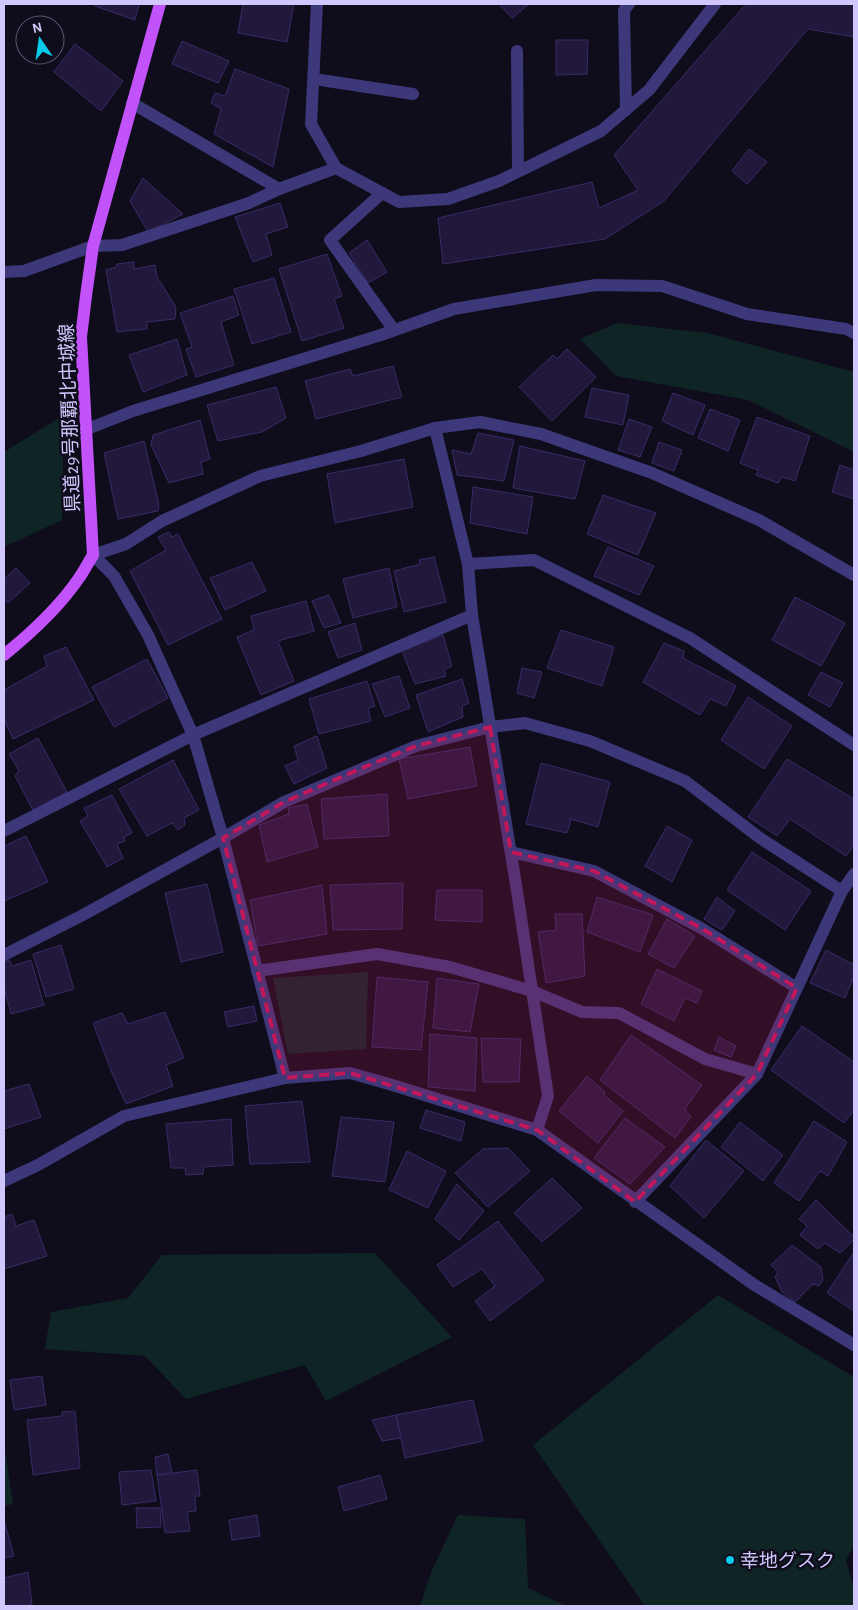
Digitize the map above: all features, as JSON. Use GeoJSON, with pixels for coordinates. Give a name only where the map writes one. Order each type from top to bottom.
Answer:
{"type":"FeatureCollection","features":[{"type":"Feature","properties":{"kind":"main road","name":"県道29号那覇北中城線"},"geometry":{"type":"LineString","coordinates":[[93,555],[81,337],[93,246],[160,4]]}},
{"type":"Feature","properties":{"kind":"main road"},"geometry":{"type":"LineString","coordinates":[[4,655],[49,614],[79,579],[93,555]]}},
{"type":"Feature","properties":{"kind":"street"},"geometry":{"type":"LineString","coordinates":[[317,4],[311,124],[336,168],[399,202],[448,199],[518,172],[602,132],[649,90],[715,4]]}},
{"type":"Feature","properties":{"kind":"street"},"geometry":{"type":"LineString","coordinates":[[626,110],[624,10],[628,4]]}},
{"type":"Feature","properties":{"kind":"street"},"geometry":{"type":"LineString","coordinates":[[517,51],[518,172]]}},
{"type":"Feature","properties":{"kind":"street"},"geometry":{"type":"LineString","coordinates":[[314,79],[413,94]]}},
{"type":"Feature","properties":{"kind":"street"},"geometry":{"type":"LineString","coordinates":[[132,103],[279,189]]}},
{"type":"Feature","properties":{"kind":"street"},"geometry":{"type":"LineString","coordinates":[[4,272],[24,271],[93,246],[122,245],[248,204],[279,189],[336,168]]}},
{"type":"Feature","properties":{"kind":"street"},"geometry":{"type":"LineString","coordinates":[[382,193],[330,240],[394,330]]}},
{"type":"Feature","properties":{"kind":"street"},"geometry":{"type":"LineString","coordinates":[[85,430],[134,411],[394,330],[454,309],[596,285],[662,286],[747,314],[846,329],[854,333]]}},
{"type":"Feature","properties":{"kind":"street"},"geometry":{"type":"LineString","coordinates":[[285,1078],[223,838],[194,735],[148,635],[114,576],[93,555],[126,544],[162,521],[260,476],[361,451],[434,428],[480,422],[541,434],[652,473],[759,520],[854,575]]}},
{"type":"Feature","properties":{"kind":"street"},"geometry":{"type":"LineString","coordinates":[[434,428],[468,564],[472,615],[511,852],[548,1096],[537,1130]]}},
{"type":"Feature","properties":{"kind":"street"},"geometry":{"type":"LineString","coordinates":[[468,564],[534,560],[690,638],[854,745]]}},
{"type":"Feature","properties":{"kind":"street"},"geometry":{"type":"LineString","coordinates":[[4,831],[194,735],[472,615]]}},
{"type":"Feature","properties":{"kind":"street"},"geometry":{"type":"LineString","coordinates":[[4,955],[89,912],[284,802],[416,746],[490,727],[525,723],[590,741],[685,782],[760,838],[842,891]]}},
{"type":"Feature","properties":{"kind":"street"},"geometry":{"type":"LineString","coordinates":[[511,852],[594,871],[701,928],[798,988]]}},
{"type":"Feature","properties":{"kind":"street"},"geometry":{"type":"LineString","coordinates":[[636,1202],[757,1074],[842,891],[854,874]]}},
{"type":"Feature","properties":{"kind":"street"},"geometry":{"type":"LineString","coordinates":[[257,970],[377,954],[450,967],[532,991],[582,1012],[619,1013],[705,1059],[757,1074]]}},
{"type":"Feature","properties":{"kind":"street"},"geometry":{"type":"LineString","coordinates":[[4,1181],[38,1165],[124,1116],[285,1078],[350,1073],[537,1130],[753,1284],[854,1345]]}},
{"type":"Feature","properties":{"kind":"highlighted area"},"geometry":{"type":"Polygon","coordinates":[[[490,727],[511,852],[594,871],[701,928],[797,988],[757,1074],[635,1202],[537,1130],[350,1073],[285,1078],[223,838],[284,802],[362,768],[416,746],[490,727]]]}},
{"type":"Feature","properties":{"kind":"green space"},"geometry":{"type":"Polygon","coordinates":[[[617,323],[707,333],[854,372],[854,452],[748,400],[616,376],[580,339],[617,323]]]}},
{"type":"Feature","properties":{"kind":"green space"},"geometry":{"type":"Polygon","coordinates":[[[64,415],[62,520],[4,547],[4,452],[64,415]]]}},
{"type":"Feature","properties":{"kind":"green space"},"geometry":{"type":"Polygon","coordinates":[[[368,972],[366,1049],[288,1054],[273,978],[368,972]]]}},
{"type":"Feature","properties":{"kind":"green space"},"geometry":{"type":"Polygon","coordinates":[[[375,1253],[452,1337],[326,1401],[305,1365],[186,1399],[145,1356],[45,1349],[51,1312],[128,1298],[162,1255],[375,1253]]]}},
{"type":"Feature","properties":{"kind":"green space"},"geometry":{"type":"Polygon","coordinates":[[[718,1295],[854,1377],[854,1546],[846,1560],[854,1589],[854,1606],[645,1606],[533,1445],[718,1295]]]}},
{"type":"Feature","properties":{"kind":"green space"},"geometry":{"type":"Polygon","coordinates":[[[4,1444],[13,1504],[4,1506],[4,1444]]]}},
{"type":"Feature","properties":{"kind":"green space"},"geometry":{"type":"Polygon","coordinates":[[[458,1515],[525,1519],[528,1588],[566,1606],[420,1606],[432,1570],[458,1515]]]}},
{"type":"Feature","properties":{"kind":"building"},"geometry":{"type":"Polygon","coordinates":[[[95,4],[139,4],[135,20],[95,6],[95,4]]]}},
{"type":"Feature","properties":{"kind":"building"},"geometry":{"type":"Polygon","coordinates":[[[243,4],[294,4],[287,42],[238,33],[243,4]]]}},
{"type":"Feature","properties":{"kind":"building"},"geometry":{"type":"Polygon","coordinates":[[[499,4],[527,4],[528,5],[512,18],[499,4]]]}},
{"type":"Feature","properties":{"kind":"building"},"geometry":{"type":"Polygon","coordinates":[[[746,4],[854,4],[854,37],[808,29],[664,201],[605,239],[443,264],[438,218],[592,182],[599,208],[638,190],[614,155],[746,4]]]}},
{"type":"Feature","properties":{"kind":"building"},"geometry":{"type":"Polygon","coordinates":[[[556,40],[588,40],[587,74],[556,75],[556,40]]]}},
{"type":"Feature","properties":{"kind":"building"},"geometry":{"type":"Polygon","coordinates":[[[182,41],[229,61],[218,83],[172,64],[182,41]]]}},
{"type":"Feature","properties":{"kind":"building"},"geometry":{"type":"Polygon","coordinates":[[[75,44],[123,81],[101,111],[54,72],[59,65],[65,65],[65,57],[75,44]]]}},
{"type":"Feature","properties":{"kind":"building"},"geometry":{"type":"Polygon","coordinates":[[[235,69],[289,89],[273,167],[214,134],[221,109],[211,103],[215,93],[225,96],[235,69]]]}},
{"type":"Feature","properties":{"kind":"building"},"geometry":{"type":"Polygon","coordinates":[[[749,149],[767,162],[747,184],[732,171],[749,149]]]}},
{"type":"Feature","properties":{"kind":"building"},"geometry":{"type":"Polygon","coordinates":[[[143,178],[183,214],[148,232],[130,201],[143,178]]]}},
{"type":"Feature","properties":{"kind":"building"},"geometry":{"type":"Polygon","coordinates":[[[280,203],[288,227],[266,234],[272,255],[253,262],[235,217],[280,203]]]}},
{"type":"Feature","properties":{"kind":"building"},"geometry":{"type":"Polygon","coordinates":[[[367,240],[387,272],[368,283],[349,253],[367,240]]]}},
{"type":"Feature","properties":{"kind":"building"},"geometry":{"type":"Polygon","coordinates":[[[327,254],[342,296],[334,299],[344,328],[302,341],[279,269],[327,254]]]}},
{"type":"Feature","properties":{"kind":"building"},"geometry":{"type":"Polygon","coordinates":[[[134,262],[134,269],[155,265],[157,277],[176,307],[175,319],[147,322],[147,329],[117,332],[106,270],[116,267],[117,264],[134,262]]]}},
{"type":"Feature","properties":{"kind":"building"},"geometry":{"type":"Polygon","coordinates":[[[274,278],[291,332],[252,344],[234,289],[274,278]]]}},
{"type":"Feature","properties":{"kind":"building"},"geometry":{"type":"Polygon","coordinates":[[[233,296],[239,315],[221,322],[234,365],[196,377],[186,349],[192,347],[180,313],[233,296]]]}},
{"type":"Feature","properties":{"kind":"building"},"geometry":{"type":"Polygon","coordinates":[[[177,339],[187,375],[143,392],[129,355],[177,339]]]}},
{"type":"Feature","properties":{"kind":"building"},"geometry":{"type":"Polygon","coordinates":[[[567,349],[596,377],[552,421],[519,387],[553,355],[557,359],[567,349]]]}},
{"type":"Feature","properties":{"kind":"building"},"geometry":{"type":"Polygon","coordinates":[[[393,366],[402,397],[316,419],[305,381],[350,369],[353,376],[393,366]]]}},
{"type":"Feature","properties":{"kind":"building"},"geometry":{"type":"Polygon","coordinates":[[[276,387],[286,418],[262,432],[218,441],[207,405],[276,387]]]}},
{"type":"Feature","properties":{"kind":"building"},"geometry":{"type":"Polygon","coordinates":[[[592,388],[629,395],[623,425],[585,417],[592,388]]]}},
{"type":"Feature","properties":{"kind":"building"},"geometry":{"type":"Polygon","coordinates":[[[673,393],[705,405],[693,435],[662,421],[673,393]]]}},
{"type":"Feature","properties":{"kind":"building"},"geometry":{"type":"Polygon","coordinates":[[[710,409],[740,420],[728,451],[698,438],[710,409]]]}},
{"type":"Feature","properties":{"kind":"building"},"geometry":{"type":"Polygon","coordinates":[[[757,417],[810,436],[795,481],[782,477],[778,483],[756,475],[758,470],[740,463],[757,417]]]}},
{"type":"Feature","properties":{"kind":"building"},"geometry":{"type":"Polygon","coordinates":[[[629,419],[652,427],[640,457],[618,450],[629,419]]]}},
{"type":"Feature","properties":{"kind":"building"},"geometry":{"type":"Polygon","coordinates":[[[200,420],[210,459],[201,462],[203,474],[169,483],[151,445],[153,435],[200,420]]]}},
{"type":"Feature","properties":{"kind":"building"},"geometry":{"type":"Polygon","coordinates":[[[478,433],[514,440],[504,481],[457,475],[452,450],[471,454],[478,433]]]}},
{"type":"Feature","properties":{"kind":"building"},"geometry":{"type":"Polygon","coordinates":[[[144,441],[159,505],[158,511],[118,519],[104,453],[144,441]]]}},
{"type":"Feature","properties":{"kind":"building"},"geometry":{"type":"Polygon","coordinates":[[[659,442],[682,450],[674,471],[652,463],[659,442]]]}},
{"type":"Feature","properties":{"kind":"building"},"geometry":{"type":"Polygon","coordinates":[[[520,446],[585,461],[575,499],[513,488],[520,446]]]}},
{"type":"Feature","properties":{"kind":"building"},"geometry":{"type":"Polygon","coordinates":[[[404,459],[413,507],[335,523],[327,474],[404,459]]]}},
{"type":"Feature","properties":{"kind":"building"},"geometry":{"type":"Polygon","coordinates":[[[840,465],[854,470],[854,499],[832,492],[840,465]]]}},
{"type":"Feature","properties":{"kind":"building"},"geometry":{"type":"Polygon","coordinates":[[[473,487],[533,497],[527,534],[470,523],[473,487]]]}},
{"type":"Feature","properties":{"kind":"building"},"geometry":{"type":"Polygon","coordinates":[[[603,495],[656,513],[638,555],[587,534],[603,495]]]}},
{"type":"Feature","properties":{"kind":"building"},"geometry":{"type":"Polygon","coordinates":[[[169,532],[172,537],[178,534],[222,619],[168,645],[130,571],[166,550],[158,537],[169,532]]]}},
{"type":"Feature","properties":{"kind":"building"},"geometry":{"type":"Polygon","coordinates":[[[608,547],[654,566],[639,595],[594,576],[608,547]]]}},
{"type":"Feature","properties":{"kind":"building"},"geometry":{"type":"Polygon","coordinates":[[[434,557],[446,602],[404,612],[394,571],[420,564],[419,560],[434,557]]]}},
{"type":"Feature","properties":{"kind":"building"},"geometry":{"type":"Polygon","coordinates":[[[252,562],[266,591],[225,610],[210,578],[252,562]]]}},
{"type":"Feature","properties":{"kind":"building"},"geometry":{"type":"Polygon","coordinates":[[[16,568],[30,583],[8,603],[4,599],[4,579],[16,568]]]}},
{"type":"Feature","properties":{"kind":"building"},"geometry":{"type":"Polygon","coordinates":[[[389,568],[397,607],[353,618],[343,579],[389,568]]]}},
{"type":"Feature","properties":{"kind":"building"},"geometry":{"type":"Polygon","coordinates":[[[329,595],[341,623],[324,628],[312,601],[329,595]]]}},
{"type":"Feature","properties":{"kind":"building"},"geometry":{"type":"Polygon","coordinates":[[[795,597],[845,623],[821,666],[772,640],[795,597]]]}},
{"type":"Feature","properties":{"kind":"building"},"geometry":{"type":"Polygon","coordinates":[[[306,601],[314,631],[278,641],[294,681],[261,695],[237,637],[254,630],[251,616],[306,601]]]}},
{"type":"Feature","properties":{"kind":"building"},"geometry":{"type":"Polygon","coordinates":[[[355,623],[362,650],[338,658],[328,632],[355,623]]]}},
{"type":"Feature","properties":{"kind":"building"},"geometry":{"type":"Polygon","coordinates":[[[561,630],[614,647],[602,686],[547,668],[561,630]]]}},
{"type":"Feature","properties":{"kind":"building"},"geometry":{"type":"Polygon","coordinates":[[[443,635],[452,666],[444,670],[446,676],[415,684],[402,651],[443,635]]]}},
{"type":"Feature","properties":{"kind":"building"},"geometry":{"type":"Polygon","coordinates":[[[664,643],[684,651],[683,658],[736,686],[726,706],[710,699],[700,715],[643,682],[664,643]]]}},
{"type":"Feature","properties":{"kind":"building"},"geometry":{"type":"Polygon","coordinates":[[[66,647],[94,700],[13,739],[4,719],[4,690],[47,666],[44,656],[66,647]]]}},
{"type":"Feature","properties":{"kind":"building"},"geometry":{"type":"Polygon","coordinates":[[[147,659],[168,698],[114,727],[92,687],[147,659]]]}},
{"type":"Feature","properties":{"kind":"building"},"geometry":{"type":"Polygon","coordinates":[[[522,668],[542,672],[534,698],[517,693],[522,668]]]}},
{"type":"Feature","properties":{"kind":"building"},"geometry":{"type":"Polygon","coordinates":[[[821,672],[843,683],[830,707],[808,695],[821,672]]]}},
{"type":"Feature","properties":{"kind":"building"},"geometry":{"type":"Polygon","coordinates":[[[399,676],[410,708],[385,717],[372,684],[399,676]]]}},
{"type":"Feature","properties":{"kind":"building"},"geometry":{"type":"Polygon","coordinates":[[[462,679],[469,703],[462,706],[463,717],[428,732],[416,695],[462,679]]]}},
{"type":"Feature","properties":{"kind":"building"},"geometry":{"type":"Polygon","coordinates":[[[367,681],[375,706],[368,708],[371,721],[319,734],[309,699],[367,681]]]}},
{"type":"Feature","properties":{"kind":"building"},"geometry":{"type":"Polygon","coordinates":[[[748,697],[792,726],[764,769],[721,740],[748,697]]]}},
{"type":"Feature","properties":{"kind":"building"},"geometry":{"type":"Polygon","coordinates":[[[317,736],[327,768],[294,784],[285,766],[298,760],[294,746],[317,736]]]}},
{"type":"Feature","properties":{"kind":"building"},"geometry":{"type":"Polygon","coordinates":[[[38,738],[67,792],[33,810],[15,776],[19,771],[9,754],[38,738]]]}},
{"type":"Feature","properties":{"kind":"building"},"geometry":{"type":"Polygon","coordinates":[[[470,747],[477,786],[408,799],[399,759],[470,747]]]}},
{"type":"Feature","properties":{"kind":"building"},"geometry":{"type":"Polygon","coordinates":[[[787,759],[854,799],[854,845],[846,856],[790,819],[777,836],[748,817],[787,759]]]}},
{"type":"Feature","properties":{"kind":"building"},"geometry":{"type":"Polygon","coordinates":[[[173,760],[199,810],[184,818],[185,825],[178,830],[172,823],[147,836],[119,789],[173,760]]]}},
{"type":"Feature","properties":{"kind":"building"},"geometry":{"type":"Polygon","coordinates":[[[541,763],[610,782],[598,827],[571,819],[567,833],[526,824],[541,763]]]}},
{"type":"Feature","properties":{"kind":"building"},"geometry":{"type":"Polygon","coordinates":[[[387,794],[389,836],[324,839],[321,799],[387,794]]]}},
{"type":"Feature","properties":{"kind":"building"},"geometry":{"type":"Polygon","coordinates":[[[112,795],[132,833],[124,837],[125,841],[117,844],[123,858],[107,867],[80,821],[88,816],[84,808],[112,795]]]}},
{"type":"Feature","properties":{"kind":"building"},"geometry":{"type":"Polygon","coordinates":[[[307,804],[318,847],[267,862],[259,825],[289,814],[288,808],[307,804]]]}},
{"type":"Feature","properties":{"kind":"building"},"geometry":{"type":"Polygon","coordinates":[[[667,826],[692,840],[672,882],[645,866],[667,826]]]}},
{"type":"Feature","properties":{"kind":"building"},"geometry":{"type":"Polygon","coordinates":[[[26,836],[48,882],[4,901],[4,846],[26,836]]]}},
{"type":"Feature","properties":{"kind":"building"},"geometry":{"type":"Polygon","coordinates":[[[752,852],[811,891],[785,930],[727,890],[752,852]]]}},
{"type":"Feature","properties":{"kind":"building"},"geometry":{"type":"Polygon","coordinates":[[[403,883],[402,929],[333,930],[330,885],[403,883]]]}},
{"type":"Feature","properties":{"kind":"building"},"geometry":{"type":"Polygon","coordinates":[[[207,884],[223,952],[181,962],[165,893],[207,884]]]}},
{"type":"Feature","properties":{"kind":"building"},"geometry":{"type":"Polygon","coordinates":[[[322,885],[327,934],[258,946],[250,900],[322,885]]]}},
{"type":"Feature","properties":{"kind":"building"},"geometry":{"type":"Polygon","coordinates":[[[437,890],[482,890],[482,922],[435,920],[437,890]]]}},
{"type":"Feature","properties":{"kind":"building"},"geometry":{"type":"Polygon","coordinates":[[[597,897],[653,915],[640,952],[587,932],[597,897]]]}},
{"type":"Feature","properties":{"kind":"building"},"geometry":{"type":"Polygon","coordinates":[[[717,897],[735,911],[722,930],[704,919],[717,897]]]}},
{"type":"Feature","properties":{"kind":"building"},"geometry":{"type":"Polygon","coordinates":[[[555,914],[582,914],[585,976],[546,983],[538,932],[556,930],[555,914]]]}},
{"type":"Feature","properties":{"kind":"building"},"geometry":{"type":"Polygon","coordinates":[[[667,919],[695,936],[674,968],[648,954],[667,919]]]}},
{"type":"Feature","properties":{"kind":"building"},"geometry":{"type":"Polygon","coordinates":[[[61,945],[74,989],[46,997],[33,954],[61,945]]]}},
{"type":"Feature","properties":{"kind":"building"},"geometry":{"type":"Polygon","coordinates":[[[826,950],[854,965],[854,976],[845,998],[810,983],[826,950]]]}},
{"type":"Feature","properties":{"kind":"building"},"geometry":{"type":"Polygon","coordinates":[[[9,960],[12,966],[31,960],[44,1005],[11,1014],[4,988],[4,962],[9,960]]]}},
{"type":"Feature","properties":{"kind":"building"},"geometry":{"type":"Polygon","coordinates":[[[657,969],[702,991],[697,1003],[685,998],[674,1021],[641,1004],[657,969]]]}},
{"type":"Feature","properties":{"kind":"building"},"geometry":{"type":"Polygon","coordinates":[[[377,977],[428,982],[421,1050],[372,1047],[377,977]]]}},
{"type":"Feature","properties":{"kind":"building"},"geometry":{"type":"Polygon","coordinates":[[[437,978],[479,984],[470,1032],[433,1028],[437,978]]]}},
{"type":"Feature","properties":{"kind":"building"},"geometry":{"type":"Polygon","coordinates":[[[254,1006],[257,1021],[228,1027],[224,1012],[254,1006]]]}},
{"type":"Feature","properties":{"kind":"building"},"geometry":{"type":"Polygon","coordinates":[[[165,1012],[184,1058],[166,1065],[173,1086],[126,1104],[93,1023],[122,1013],[128,1024],[165,1012]]]}},
{"type":"Feature","properties":{"kind":"building"},"geometry":{"type":"Polygon","coordinates":[[[802,1026],[854,1062],[854,1110],[844,1123],[771,1070],[802,1026]]]}},
{"type":"Feature","properties":{"kind":"building"},"geometry":{"type":"Polygon","coordinates":[[[430,1034],[477,1038],[475,1091],[428,1087],[430,1034]]]}},
{"type":"Feature","properties":{"kind":"building"},"geometry":{"type":"Polygon","coordinates":[[[631,1035],[702,1085],[685,1109],[691,1117],[675,1138],[600,1080],[631,1035]]]}},
{"type":"Feature","properties":{"kind":"building"},"geometry":{"type":"Polygon","coordinates":[[[719,1037],[736,1046],[731,1057],[714,1050],[719,1037]]]}},
{"type":"Feature","properties":{"kind":"building"},"geometry":{"type":"Polygon","coordinates":[[[481,1038],[521,1039],[519,1082],[483,1082],[481,1038]]]}},
{"type":"Feature","properties":{"kind":"building"},"geometry":{"type":"Polygon","coordinates":[[[587,1076],[605,1092],[604,1095],[623,1111],[598,1143],[559,1111],[587,1076]]]}},
{"type":"Feature","properties":{"kind":"building"},"geometry":{"type":"Polygon","coordinates":[[[29,1084],[41,1117],[4,1129],[4,1091],[29,1084]]]}},
{"type":"Feature","properties":{"kind":"building"},"geometry":{"type":"Polygon","coordinates":[[[302,1101],[310,1162],[250,1164],[245,1106],[302,1101]]]}},
{"type":"Feature","properties":{"kind":"building"},"geometry":{"type":"Polygon","coordinates":[[[426,1110],[465,1122],[461,1141],[420,1128],[426,1110]]]}},
{"type":"Feature","properties":{"kind":"building"},"geometry":{"type":"Polygon","coordinates":[[[341,1117],[394,1122],[385,1182],[332,1176],[341,1117]]]}},
{"type":"Feature","properties":{"kind":"building"},"geometry":{"type":"Polygon","coordinates":[[[625,1118],[665,1147],[630,1184],[594,1158],[625,1118]]]}},
{"type":"Feature","properties":{"kind":"building"},"geometry":{"type":"Polygon","coordinates":[[[231,1119],[233,1165],[204,1167],[203,1174],[186,1175],[185,1168],[171,1168],[166,1124],[231,1119]]]}},
{"type":"Feature","properties":{"kind":"building"},"geometry":{"type":"Polygon","coordinates":[[[814,1121],[847,1142],[828,1176],[820,1171],[799,1201],[774,1183],[814,1121]]]}},
{"type":"Feature","properties":{"kind":"building"},"geometry":{"type":"Polygon","coordinates":[[[740,1122],[783,1155],[763,1181],[721,1147],[740,1122]]]}},
{"type":"Feature","properties":{"kind":"building"},"geometry":{"type":"Polygon","coordinates":[[[706,1140],[744,1171],[704,1218],[670,1186],[706,1140]]]}},
{"type":"Feature","properties":{"kind":"building"},"geometry":{"type":"Polygon","coordinates":[[[508,1148],[530,1171],[488,1207],[455,1173],[483,1149],[508,1148]]]}},
{"type":"Feature","properties":{"kind":"building"},"geometry":{"type":"Polygon","coordinates":[[[407,1151],[446,1171],[428,1208],[389,1190],[407,1151]]]}},
{"type":"Feature","properties":{"kind":"building"},"geometry":{"type":"Polygon","coordinates":[[[552,1178],[582,1208],[542,1242],[514,1213],[552,1178]]]}},
{"type":"Feature","properties":{"kind":"building"},"geometry":{"type":"Polygon","coordinates":[[[457,1184],[484,1211],[459,1240],[435,1219],[457,1184]]]}},
{"type":"Feature","properties":{"kind":"building"},"geometry":{"type":"Polygon","coordinates":[[[816,1200],[854,1237],[854,1240],[840,1253],[825,1243],[818,1249],[800,1235],[807,1226],[799,1219],[816,1200]]]}},
{"type":"Feature","properties":{"kind":"building"},"geometry":{"type":"Polygon","coordinates":[[[12,1214],[16,1226],[34,1220],[47,1256],[4,1269],[4,1217],[12,1214]]]}},
{"type":"Feature","properties":{"kind":"building"},"geometry":{"type":"Polygon","coordinates":[[[498,1221],[544,1280],[490,1321],[475,1301],[495,1286],[482,1269],[453,1287],[437,1265],[498,1221]]]}},
{"type":"Feature","properties":{"kind":"building"},"geometry":{"type":"Polygon","coordinates":[[[792,1245],[821,1267],[823,1280],[819,1286],[813,1284],[795,1302],[782,1292],[775,1277],[778,1272],[771,1265],[792,1245]]]}},
{"type":"Feature","properties":{"kind":"building"},"geometry":{"type":"Polygon","coordinates":[[[854,1252],[854,1311],[827,1293],[854,1252]]]}},
{"type":"Feature","properties":{"kind":"building"},"geometry":{"type":"Polygon","coordinates":[[[42,1376],[46,1405],[14,1410],[10,1380],[42,1376]]]}},
{"type":"Feature","properties":{"kind":"building"},"geometry":{"type":"Polygon","coordinates":[[[473,1400],[483,1441],[405,1458],[396,1415],[473,1400]]]}},
{"type":"Feature","properties":{"kind":"building"},"geometry":{"type":"Polygon","coordinates":[[[75,1411],[80,1468],[33,1475],[27,1420],[62,1416],[62,1412],[75,1411]]]}},
{"type":"Feature","properties":{"kind":"building"},"geometry":{"type":"Polygon","coordinates":[[[396,1415],[401,1438],[382,1441],[372,1420],[396,1415]]]}},
{"type":"Feature","properties":{"kind":"building"},"geometry":{"type":"Polygon","coordinates":[[[168,1454],[172,1473],[157,1475],[155,1457],[168,1454]]]}},
{"type":"Feature","properties":{"kind":"building"},"geometry":{"type":"Polygon","coordinates":[[[151,1470],[156,1501],[122,1505],[119,1472],[151,1470]]]}},
{"type":"Feature","properties":{"kind":"building"},"geometry":{"type":"Polygon","coordinates":[[[197,1470],[200,1496],[195,1496],[196,1511],[187,1512],[190,1531],[165,1533],[157,1475],[197,1470]]]}},
{"type":"Feature","properties":{"kind":"building"},"geometry":{"type":"Polygon","coordinates":[[[380,1475],[387,1499],[344,1511],[338,1487],[380,1475]]]}},
{"type":"Feature","properties":{"kind":"building"},"geometry":{"type":"Polygon","coordinates":[[[136,1508],[160,1508],[161,1527],[137,1528],[136,1508]]]}},
{"type":"Feature","properties":{"kind":"building"},"geometry":{"type":"Polygon","coordinates":[[[257,1515],[260,1536],[232,1540],[229,1520],[257,1515]]]}},
{"type":"Feature","properties":{"kind":"building"},"geometry":{"type":"Polygon","coordinates":[[[4,1520],[14,1556],[4,1558],[4,1520]]]}},
{"type":"Feature","properties":{"kind":"building"},"geometry":{"type":"Polygon","coordinates":[[[28,1572],[32,1604],[4,1606],[4,1578],[28,1572]]]}},
{"type":"Feature","properties":{"kind":"place","name":"幸地グスク"},"geometry":{"type":"Point","coordinates":[730,1560]}}]}
